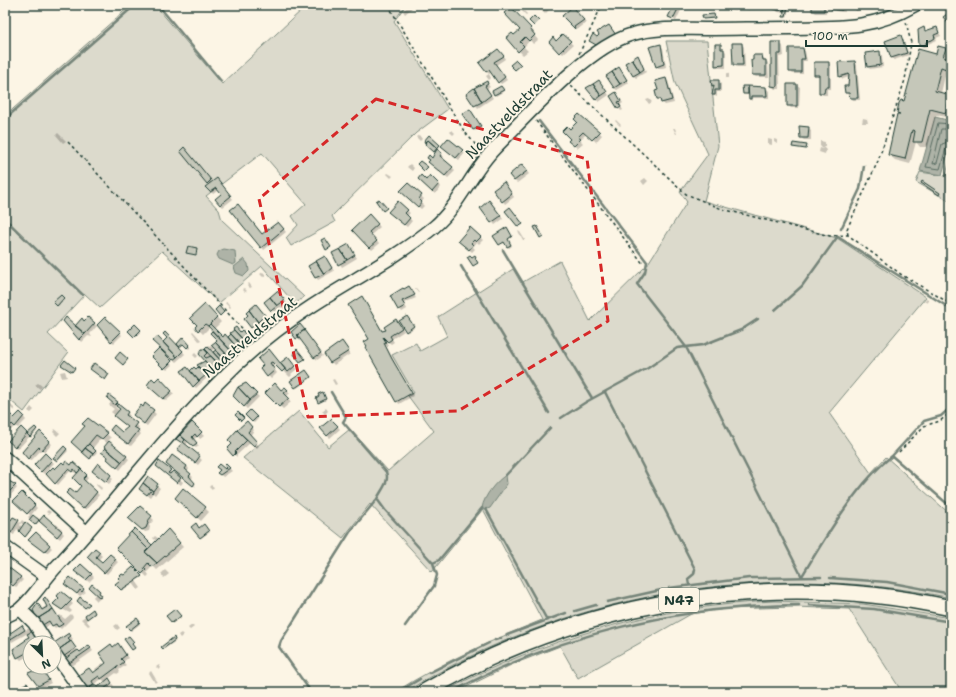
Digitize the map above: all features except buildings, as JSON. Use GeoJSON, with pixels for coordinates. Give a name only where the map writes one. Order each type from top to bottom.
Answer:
{"type":"FeatureCollection","features":[{"type":"Feature","properties":{"kind":"main road","name":"N47"},"geometry":{"type":"LineString","coordinates":[[424,692],[481,661],[549,633],[606,616],[679,600],[750,592],[824,592],[898,598],[951,608]]}},
{"type":"Feature","properties":{"kind":"street","name":"Naastveldstraat"},"geometry":{"type":"LineString","coordinates":[[5,617],[20,610],[47,577],[87,534],[184,419],[217,383],[259,346],[296,317],[434,227],[452,208],[486,158],[567,77],[609,45],[632,34],[668,29],[843,28],[876,23],[903,12],[915,5]]}},
{"type":"Feature","properties":{"kind":"street"},"geometry":{"type":"LineString","coordinates":[[5,458],[87,534]]}},
{"type":"Feature","properties":{"kind":"street"},"geometry":{"type":"LineString","coordinates":[[5,546],[47,577]]}},
{"type":"Feature","properties":{"kind":"street"},"geometry":{"type":"LineString","coordinates":[[20,610],[34,623],[42,635]]}},
{"type":"Feature","properties":{"kind":"street"},"geometry":{"type":"LineString","coordinates":[[62,664],[82,692]]}},
{"type":"Feature","properties":{"kind":"path"},"geometry":{"type":"LineString","coordinates":[[299,7],[324,7],[339,5]]}},
{"type":"Feature","properties":{"kind":"path"},"geometry":{"type":"LineString","coordinates":[[388,5],[464,131],[486,158]]}},
{"type":"Feature","properties":{"kind":"path"},"geometry":{"type":"LineString","coordinates":[[602,5],[594,17],[567,77],[686,194],[722,209],[830,236],[848,235],[902,275],[951,304]]}},
{"type":"Feature","properties":{"kind":"path"},"geometry":{"type":"LineString","coordinates":[[848,235],[847,229],[878,161],[904,80],[911,43],[903,12]]}},
{"type":"Feature","properties":{"kind":"path"},"geometry":{"type":"LineString","coordinates":[[530,113],[644,265]]}},
{"type":"Feature","properties":{"kind":"path"},"geometry":{"type":"LineString","coordinates":[[68,142],[259,346]]}},
{"type":"Feature","properties":{"kind":"path"},"geometry":{"type":"LineString","coordinates":[[899,452],[924,426],[940,422],[951,412]]}},
{"type":"Feature","properties":{"kind":"highlighted area"},"geometry":{"type":"Polygon","coordinates":[[[376,99],[587,159],[608,321],[458,411],[308,417],[259,199],[376,99]]]}},
{"type":"Feature","properties":{"kind":"shaded area"},"geometry":{"type":"Polygon","coordinates":[[[131,5],[155,5],[222,84],[303,9],[327,5],[406,5],[394,21],[448,109],[416,133],[332,216],[335,222],[291,246],[286,238],[298,225],[292,216],[306,204],[262,153],[206,196],[219,210],[222,220],[304,297],[295,304],[262,266],[219,303],[162,251],[100,308],[85,294],[48,334],[68,353],[24,412],[5,396],[5,116],[131,5]]]}},
{"type":"Feature","properties":{"kind":"shaded area"},"geometry":{"type":"Polygon","coordinates":[[[666,41],[707,41],[718,146],[704,201],[837,238],[926,297],[829,413],[871,473],[886,457],[951,515],[951,598],[881,587],[810,582],[739,584],[669,593],[600,608],[533,630],[468,658],[405,692],[395,692],[431,671],[467,653],[542,620],[483,509],[432,572],[370,504],[343,538],[243,458],[299,411],[328,447],[350,429],[388,471],[434,431],[408,396],[414,393],[392,355],[416,343],[420,351],[447,336],[438,317],[513,269],[521,283],[560,261],[590,321],[647,265],[687,202],[680,192],[708,154],[675,83],[666,41]]]}},
{"type":"Feature","properties":{"kind":"shaded area"},"geometry":{"type":"Polygon","coordinates":[[[951,154],[951,202],[916,182],[920,172],[946,176],[951,154]]]}},
{"type":"Feature","properties":{"kind":"shaded area"},"geometry":{"type":"Polygon","coordinates":[[[816,584],[850,586],[900,592],[951,600],[951,603],[689,594],[432,682],[415,692],[410,692],[457,666],[505,643],[555,625],[605,610],[657,598],[709,590],[762,585],[816,584]]]}},
{"type":"Feature","properties":{"kind":"shaded area"},"geometry":{"type":"Polygon","coordinates":[[[774,601],[863,604],[951,618],[951,692],[902,692],[849,609],[794,607],[724,609],[691,614],[578,678],[560,646],[511,665],[456,692],[443,692],[522,655],[563,640],[604,628],[645,617],[688,610],[730,604],[774,601]]]}},
{"type":"Feature","properties":{"kind":"water"},"geometry":{"type":"Polygon","coordinates":[[[935,117],[951,121],[951,142],[942,175],[920,171],[935,117]]]}},
{"type":"Feature","properties":{"kind":"water"},"geometry":{"type":"Polygon","coordinates":[[[224,249],[235,251],[236,263],[233,265],[219,259],[217,255],[219,251],[224,249]]]}},
{"type":"Feature","properties":{"kind":"water"},"geometry":{"type":"Polygon","coordinates":[[[244,259],[248,264],[249,271],[244,276],[236,273],[234,267],[244,259]]]}},
{"type":"Feature","properties":{"kind":"water"},"geometry":{"type":"Polygon","coordinates":[[[506,475],[507,484],[490,508],[485,510],[482,508],[488,494],[506,475]]]}},
{"type":"Feature","properties":{"kind":"waterway"},"geometry":{"type":"LineString","coordinates":[[5,119],[135,5]]}},
{"type":"Feature","properties":{"kind":"waterway"},"geometry":{"type":"LineString","coordinates":[[158,5],[221,81]]}},
{"type":"Feature","properties":{"kind":"waterway"},"geometry":{"type":"LineString","coordinates":[[539,121],[647,262],[645,272],[637,284],[686,347],[802,577]]}},
{"type":"Feature","properties":{"kind":"waterway"},"geometry":{"type":"LineString","coordinates":[[841,229],[860,189],[864,166]]}},
{"type":"Feature","properties":{"kind":"waterway"},"geometry":{"type":"LineString","coordinates":[[5,219],[83,295]]}},
{"type":"Feature","properties":{"kind":"waterway"},"geometry":{"type":"LineString","coordinates":[[775,310],[802,286],[838,236]]}},
{"type":"Feature","properties":{"kind":"waterway"},"geometry":{"type":"LineString","coordinates":[[838,237],[951,309]]}},
{"type":"Feature","properties":{"kind":"waterway"},"geometry":{"type":"LineString","coordinates":[[503,250],[592,398]]}},
{"type":"Feature","properties":{"kind":"waterway"},"geometry":{"type":"LineString","coordinates":[[461,266],[549,413]]}},
{"type":"Feature","properties":{"kind":"waterway"},"geometry":{"type":"LineString","coordinates":[[561,418],[586,402],[648,368],[677,348],[703,345],[741,330],[758,319]]}},
{"type":"Feature","properties":{"kind":"waterway"},"geometry":{"type":"LineString","coordinates":[[331,392],[346,417],[343,422],[386,472],[386,483],[377,499],[385,510],[433,563],[439,560],[482,508]]}},
{"type":"Feature","properties":{"kind":"waterway"},"geometry":{"type":"LineString","coordinates":[[605,392],[695,569],[694,574],[688,579],[689,585]]}},
{"type":"Feature","properties":{"kind":"waterway"},"geometry":{"type":"LineString","coordinates":[[951,407],[941,416],[924,421],[892,456],[951,507]]}},
{"type":"Feature","properties":{"kind":"waterway"},"geometry":{"type":"LineString","coordinates":[[506,475],[550,428]]}},
{"type":"Feature","properties":{"kind":"waterway"},"geometry":{"type":"LineString","coordinates":[[802,576],[842,512],[866,481],[892,456]]}},
{"type":"Feature","properties":{"kind":"waterway"},"geometry":{"type":"LineString","coordinates":[[311,692],[279,647],[281,641],[350,532],[377,499]]}},
{"type":"Feature","properties":{"kind":"waterway"},"geometry":{"type":"LineString","coordinates":[[486,509],[547,620]]}},
{"type":"Feature","properties":{"kind":"waterway"},"geometry":{"type":"LineString","coordinates":[[405,626],[434,586],[437,575],[433,563]]}},
{"type":"Feature","properties":{"kind":"waterway"},"geometry":{"type":"LineString","coordinates":[[669,588],[749,578],[821,577]]}},
{"type":"Feature","properties":{"kind":"waterway"},"geometry":{"type":"LineString","coordinates":[[830,578],[887,582],[951,594]]}},
{"type":"Feature","properties":{"kind":"waterway"},"geometry":{"type":"LineString","coordinates":[[607,602],[661,590]]}},
{"type":"Feature","properties":{"kind":"waterway"},"geometry":{"type":"LineString","coordinates":[[575,611],[596,605]]}},
{"type":"Feature","properties":{"kind":"waterway"},"geometry":{"type":"LineString","coordinates":[[452,692],[534,654],[577,639],[620,627],[709,611],[799,605]]}},
{"type":"Feature","properties":{"kind":"waterway"},"geometry":{"type":"LineString","coordinates":[[809,605],[874,609],[951,622]]}},
{"type":"Feature","properties":{"kind":"waterway"},"geometry":{"type":"LineString","coordinates":[[507,635],[566,613]]}},
{"type":"Feature","properties":{"kind":"waterway"},"geometry":{"type":"LineString","coordinates":[[495,640],[501,638]]}},
{"type":"Feature","properties":{"kind":"waterway"},"geometry":{"type":"LineString","coordinates":[[429,673],[489,643]]}},
{"type":"Feature","properties":{"kind":"waterway"},"geometry":{"type":"LineString","coordinates":[[398,692],[420,679]]}}]}
